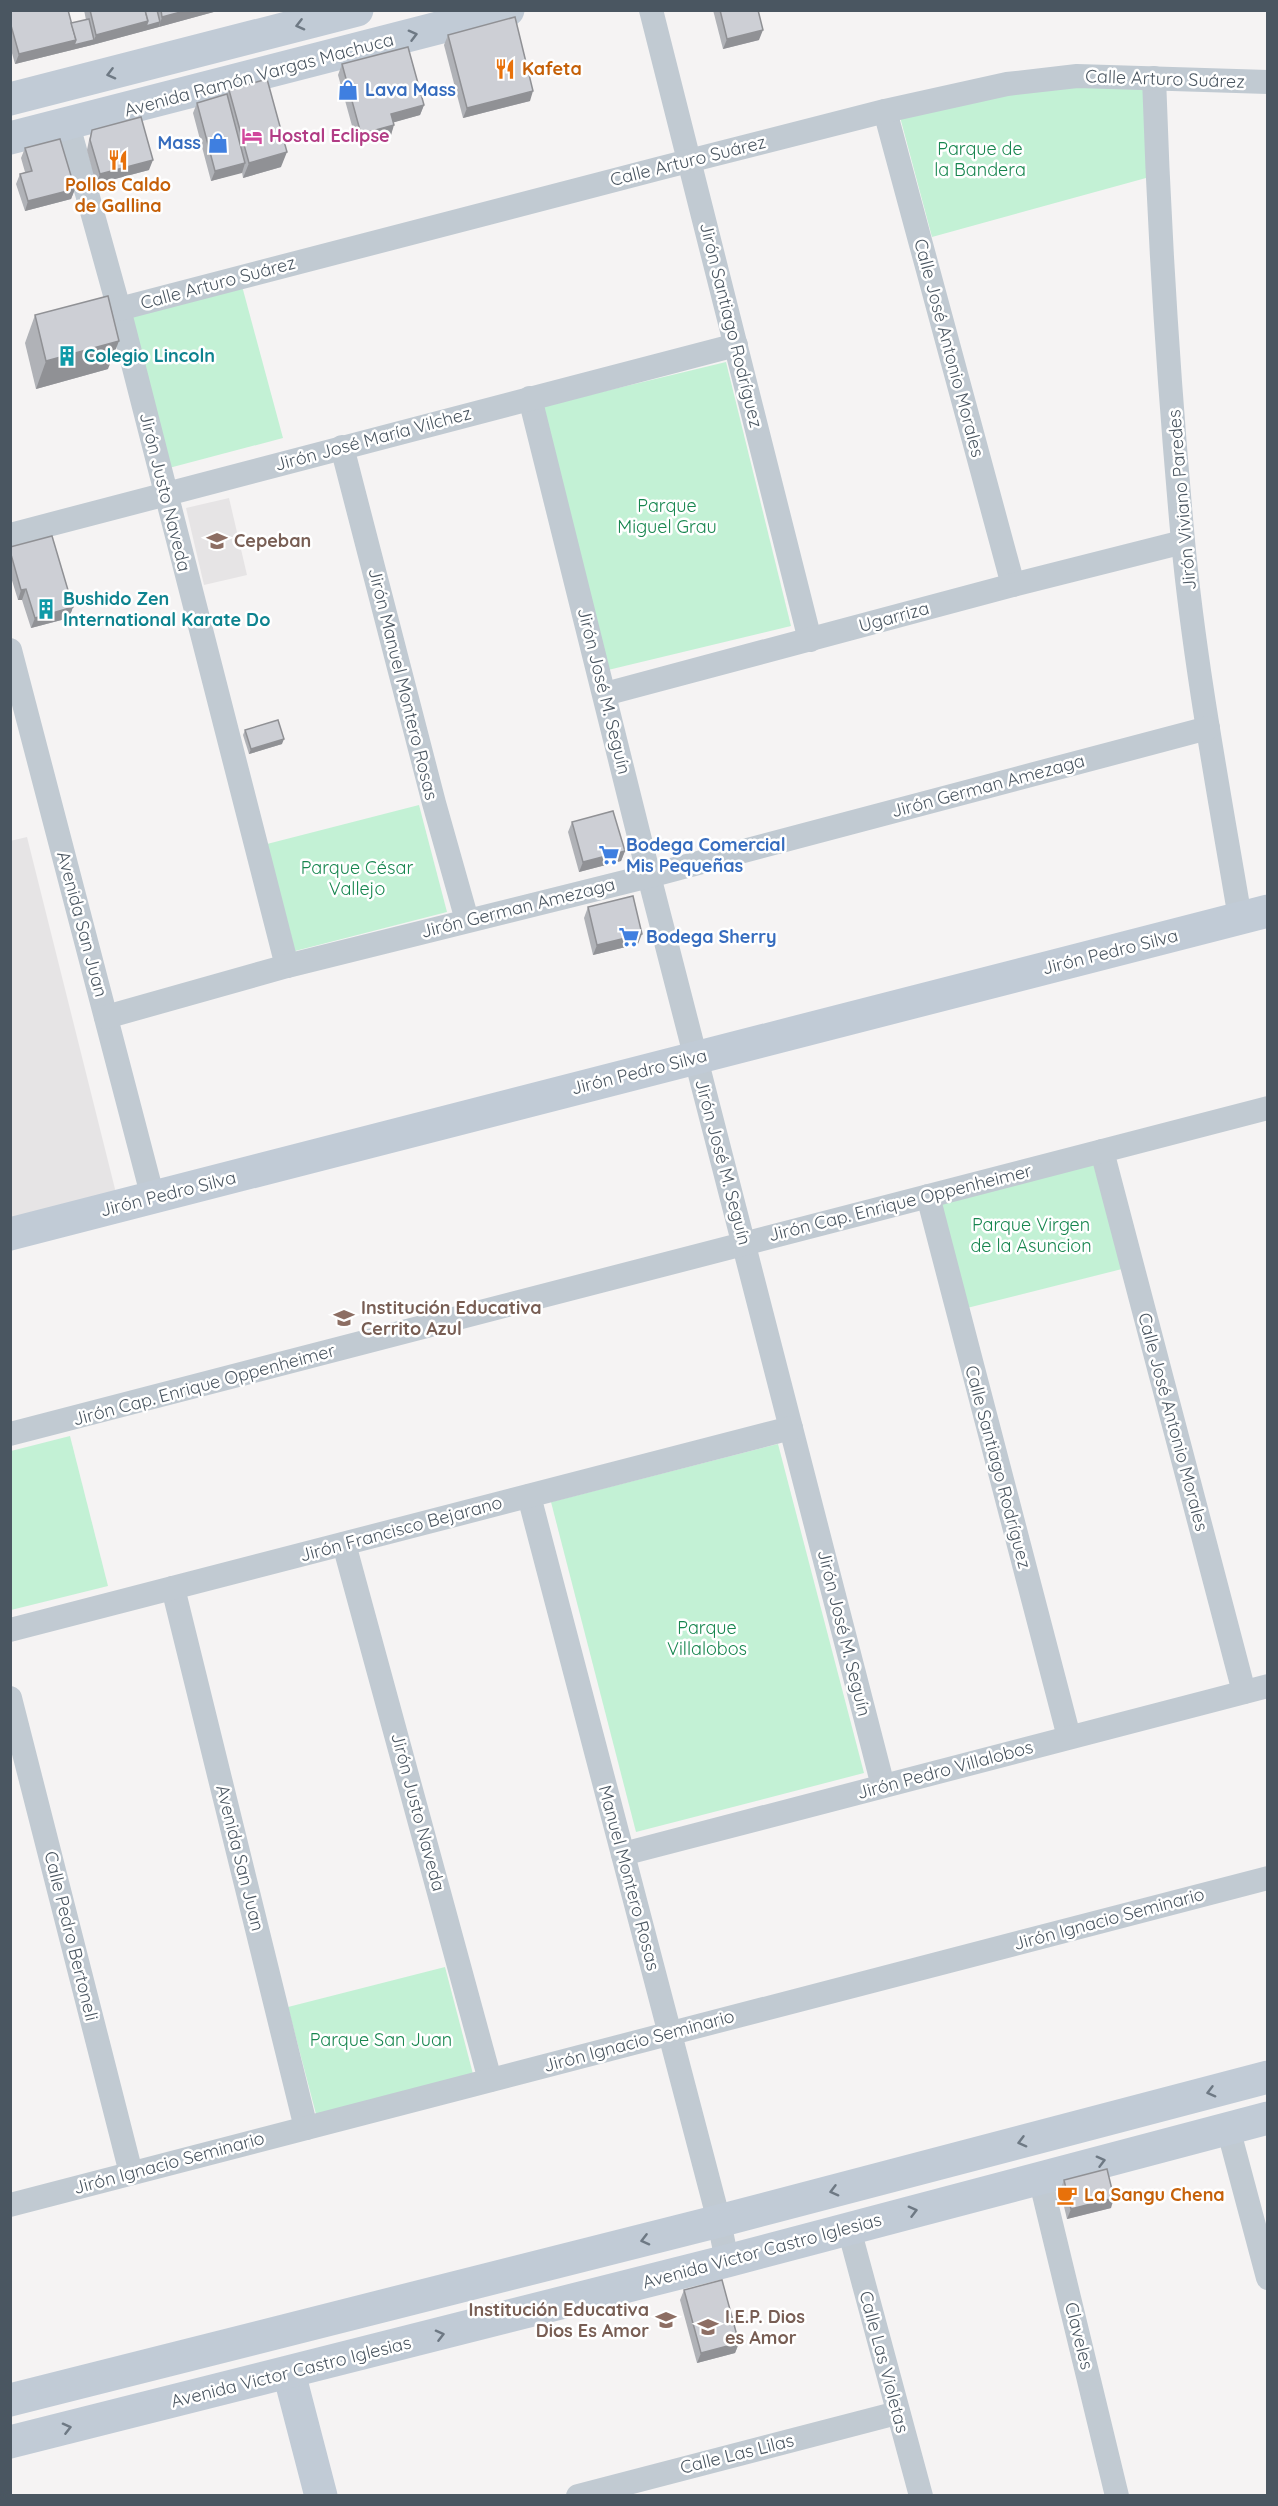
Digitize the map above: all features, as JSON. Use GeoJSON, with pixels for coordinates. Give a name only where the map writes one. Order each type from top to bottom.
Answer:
{"type":"FeatureCollection","features":[{"type":"Feature","properties":{"kind":"street","name":"Avenida Ramón Vargas Machuca"},"geometry":{"type":"LineString","coordinates":[[10,99],[357,10]]}},
{"type":"Feature","properties":{"kind":"street","name":"Avenida Ramón Vargas Machuca"},"geometry":{"type":"LineString","coordinates":[[12,132],[68,125],[508,10]]}},
{"type":"Feature","properties":{"kind":"street","name":"Jirón Santiago Rodríguez"},"geometry":{"type":"LineString","coordinates":[[651,10],[810,640]]}},
{"type":"Feature","properties":{"kind":"street","name":"Calle Arturo Suárez"},"geometry":{"type":"LineString","coordinates":[[119,309],[885,111],[1006,84],[1077,76],[1268,82]]}},
{"type":"Feature","properties":{"kind":"street","name":"Jirón Viviano Paredes"},"geometry":{"type":"LineString","coordinates":[[1154,78],[1158,179],[1183,542],[1208,728],[1254,915]]}},
{"type":"Feature","properties":{"kind":"street","name":"Calle José Antonio Morales"},"geometry":{"type":"LineString","coordinates":[[885,111],[1013,585]]}},
{"type":"Feature","properties":{"kind":"street","name":"Jirón Justo Naveda"},"geometry":{"type":"LineString","coordinates":[[68,125],[119,309],[286,966]]}},
{"type":"Feature","properties":{"kind":"street","name":"Jirón José María Vilchez"},"geometry":{"type":"LineString","coordinates":[[10,535],[736,345]]}},
{"type":"Feature","properties":{"kind":"street","name":"Jirón José M. Seguín"},"geometry":{"type":"LineString","coordinates":[[530,398],[695,1058],[883,1786]]}},
{"type":"Feature","properties":{"kind":"street","name":"Jirón Manuel Montero Rosas"},"geometry":{"type":"LineString","coordinates":[[342,447],[434,804],[467,920]]}},
{"type":"Feature","properties":{"kind":"street","name":"Ugarriza"},"geometry":{"type":"LineString","coordinates":[[605,694],[1183,542]]}},
{"type":"Feature","properties":{"kind":"street","name":"Avenida San Juan"},"geometry":{"type":"LineString","coordinates":[[10,650],[153,1197]]}},
{"type":"Feature","properties":{"kind":"street","name":"Jirón German Amezaga"},"geometry":{"type":"LineString","coordinates":[[106,1017],[286,966],[649,876],[1208,728]]}},
{"type":"Feature","properties":{"kind":"street","name":"Jirón Pedro Silva"},"geometry":{"type":"LineString","coordinates":[[10,1234],[1254,915]]}},
{"type":"Feature","properties":{"kind":"street","name":"Jirón Cap. Enrique Oppenheimer"},"geometry":{"type":"LineString","coordinates":[[10,1434],[1268,1108]]}},
{"type":"Feature","properties":{"kind":"street","name":"Calle José Antonio Morales"},"geometry":{"type":"LineString","coordinates":[[1102,1151],[1244,1692]]}},
{"type":"Feature","properties":{"kind":"street","name":"Calle Santiago Rodríguez"},"geometry":{"type":"LineString","coordinates":[[928,1196],[1069,1737]]}},
{"type":"Feature","properties":{"kind":"street","name":"Jirón Francisco Bejarano"},"geometry":{"type":"LineString","coordinates":[[10,1630],[791,1428]]}},
{"type":"Feature","properties":{"kind":"street","name":"Manuel Montero Rosas"},"geometry":{"type":"LineString","coordinates":[[529,1496],[719,2221],[727,2261]]}},
{"type":"Feature","properties":{"kind":"street","name":"Jirón Justo Naveda"},"geometry":{"type":"LineString","coordinates":[[344,1544],[490,2080]]}},
{"type":"Feature","properties":{"kind":"street","name":"Avenida San Juan"},"geometry":{"type":"LineString","coordinates":[[173,1588],[306,2128]]}},
{"type":"Feature","properties":{"kind":"street","name":"Jirón Pedro Villalobos"},"geometry":{"type":"LineString","coordinates":[[622,1854],[1268,1686]]}},
{"type":"Feature","properties":{"kind":"street","name":"Calle Pedro Bertoneli"},"geometry":{"type":"LineString","coordinates":[[10,1698],[131,2173]]}},
{"type":"Feature","properties":{"kind":"street","name":"Jirón Ignacio Seminario"},"geometry":{"type":"LineString","coordinates":[[10,2205],[1268,1878]]}},
{"type":"Feature","properties":{"kind":"street"},"geometry":{"type":"LineString","coordinates":[[10,2400],[719,2221],[1268,2077]]}},
{"type":"Feature","properties":{"kind":"street","name":"Avenida Victor Castro Iglesias"},"geometry":{"type":"LineString","coordinates":[[10,2442],[727,2261],[1268,2118]]}},
{"type":"Feature","properties":{"kind":"street"},"geometry":{"type":"LineString","coordinates":[[1228,2128],[1268,2278]]}},
{"type":"Feature","properties":{"kind":"street","name":"Claveles"},"geometry":{"type":"LineString","coordinates":[[1040,2178],[1117,2496]]}},
{"type":"Feature","properties":{"kind":"street","name":"Calle Las Violetas"},"geometry":{"type":"LineString","coordinates":[[849,2229],[921,2496]]}},
{"type":"Feature","properties":{"kind":"street"},"geometry":{"type":"LineString","coordinates":[[289,2373],[321,2496]]}},
{"type":"Feature","properties":{"kind":"street","name":"Calle Las Lilas"},"geometry":{"type":"LineString","coordinates":[[578,2496],[897,2413]]}},
{"type":"Feature","properties":{"kind":"shaded area","name":"Cepeban"},"geometry":{"type":"Polygon","coordinates":[[[229,498],[247,575],[204,585],[186,508],[229,498]]]}},
{"type":"Feature","properties":{"kind":"shaded area"},"geometry":{"type":"Polygon","coordinates":[[[27,837],[116,1193],[11,1220],[10,841],[27,837]]]}},
{"type":"Feature","properties":{"kind":"green space","name":"Parque de la Bandera"},"geometry":{"type":"Polygon","coordinates":[[[1079,85],[1147,89],[1146,178],[932,237],[900,117],[1004,90],[1079,85]]]}},
{"type":"Feature","properties":{"kind":"green space"},"geometry":{"type":"Polygon","coordinates":[[[242,286],[283,438],[169,468],[128,316],[242,286]]]}},
{"type":"Feature","properties":{"kind":"green space","name":"Parque Miguel Grau"},"geometry":{"type":"Polygon","coordinates":[[[726,362],[791,626],[608,670],[543,406],[726,362]]]}},
{"type":"Feature","properties":{"kind":"green space","name":"Parque César Vallejo"},"geometry":{"type":"Polygon","coordinates":[[[419,805],[447,912],[295,951],[267,844],[419,805]]]}},
{"type":"Feature","properties":{"kind":"green space","name":"Parque Virgen de la Asuncion"},"geometry":{"type":"Polygon","coordinates":[[[1095,1163],[1122,1269],[967,1308],[940,1202],[1095,1163]]]}},
{"type":"Feature","properties":{"kind":"green space"},"geometry":{"type":"Polygon","coordinates":[[[70,1436],[108,1586],[11,1610],[11,1451],[70,1436]]]}},
{"type":"Feature","properties":{"kind":"green space","name":"Parque Villalobos"},"geometry":{"type":"Polygon","coordinates":[[[778,1444],[864,1773],[636,1832],[551,1502],[778,1444]]]}},
{"type":"Feature","properties":{"kind":"green space","name":"Parque San Juan"},"geometry":{"type":"Polygon","coordinates":[[[445,1967],[473,2074],[316,2114],[288,2007],[445,1967]]]}},
{"type":"Feature","properties":{"kind":"building"},"geometry":{"type":"Polygon","coordinates":[[[10,10],[68,10],[76,40],[19,54],[10,22],[10,10]]]}},
{"type":"Feature","properties":{"kind":"building"},"geometry":{"type":"Polygon","coordinates":[[[90,10],[145,10],[148,21],[96,35],[90,10]]]}},
{"type":"Feature","properties":{"kind":"building"},"geometry":{"type":"Polygon","coordinates":[[[145,10],[157,10],[160,22],[146,26],[148,21],[145,10]]]}},
{"type":"Feature","properties":{"kind":"building"},"geometry":{"type":"Polygon","coordinates":[[[161,10],[188,10],[162,17],[161,10]]]}},
{"type":"Feature","properties":{"kind":"building"},"geometry":{"type":"Polygon","coordinates":[[[720,10],[758,10],[763,30],[727,39],[720,10]]]}},
{"type":"Feature","properties":{"kind":"building"},"geometry":{"type":"Polygon","coordinates":[[[515,17],[533,91],[467,108],[448,35],[515,17]]]}},
{"type":"Feature","properties":{"kind":"building"},"geometry":{"type":"Polygon","coordinates":[[[89,19],[94,40],[74,45],[76,40],[71,23],[89,19]]]}},
{"type":"Feature","properties":{"kind":"building"},"geometry":{"type":"Polygon","coordinates":[[[408,47],[424,105],[391,114],[394,125],[361,134],[342,64],[408,47]]]}},
{"type":"Feature","properties":{"kind":"building","name":"Hostal Eclipse"},"geometry":{"type":"Polygon","coordinates":[[[267,79],[287,152],[249,163],[229,90],[267,79]]]}},
{"type":"Feature","properties":{"kind":"building","name":"Mass"},"geometry":{"type":"Polygon","coordinates":[[[227,94],[245,163],[215,171],[197,103],[227,94]]]}},
{"type":"Feature","properties":{"kind":"building","name":"Pollos Caldo de Gallina"},"geometry":{"type":"Polygon","coordinates":[[[141,117],[153,160],[100,174],[90,140],[92,130],[141,117]]]}},
{"type":"Feature","properties":{"kind":"building"},"geometry":{"type":"Polygon","coordinates":[[[60,139],[75,189],[28,201],[20,174],[32,171],[25,148],[60,139]]]}},
{"type":"Feature","properties":{"kind":"building"},"geometry":{"type":"Polygon","coordinates":[[[108,296],[119,341],[46,361],[35,315],[108,296]]]}},
{"type":"Feature","properties":{"kind":"building"},"geometry":{"type":"Polygon","coordinates":[[[52,536],[73,607],[35,618],[26,589],[21,590],[10,547],[52,536]]]}},
{"type":"Feature","properties":{"kind":"building"},"geometry":{"type":"Polygon","coordinates":[[[278,720],[284,739],[251,749],[245,730],[278,720]]]}},
{"type":"Feature","properties":{"kind":"building"},"geometry":{"type":"Polygon","coordinates":[[[613,811],[625,851],[583,862],[572,822],[613,811]]]}},
{"type":"Feature","properties":{"kind":"building"},"geometry":{"type":"Polygon","coordinates":[[[633,896],[642,934],[597,945],[588,907],[633,896]]]}},
{"type":"Feature","properties":{"kind":"building"},"geometry":{"type":"Polygon","coordinates":[[[1107,2169],[1114,2198],[1071,2209],[1064,2180],[1107,2169]]]}},
{"type":"Feature","properties":{"kind":"building","name":"I.E.P. Dios es Amor"},"geometry":{"type":"Polygon","coordinates":[[[722,2280],[739,2343],[701,2353],[684,2290],[722,2280]]]}},
{"type":"Feature","properties":{"kind":"place","name":"Kafeta"},"geometry":{"type":"Point","coordinates":[505,69]}},
{"type":"Feature","properties":{"kind":"place","name":"Lava Mass"},"geometry":{"type":"Point","coordinates":[348,90]}},
{"type":"Feature","properties":{"kind":"place","name":"Hostal Eclipse"},"geometry":{"type":"Point","coordinates":[252,136]}},
{"type":"Feature","properties":{"kind":"place","name":"Mass"},"geometry":{"type":"Point","coordinates":[218,143]}},
{"type":"Feature","properties":{"kind":"place","name":"Pollos Caldo de Gallina"},"geometry":{"type":"Point","coordinates":[118,160]}},
{"type":"Feature","properties":{"kind":"place","name":"Colegio Lincoln"},"geometry":{"type":"Point","coordinates":[67,356]}},
{"type":"Feature","properties":{"kind":"place","name":"Cepeban"},"geometry":{"type":"Point","coordinates":[217,541]}},
{"type":"Feature","properties":{"kind":"place","name":"Bushido Zen International Karate Do"},"geometry":{"type":"Point","coordinates":[46,609]}},
{"type":"Feature","properties":{"kind":"place","name":"Bodega Comercial Mis Pequeñas"},"geometry":{"type":"Point","coordinates":[609,855]}},
{"type":"Feature","properties":{"kind":"place","name":"Bodega Sherry"},"geometry":{"type":"Point","coordinates":[629,937]}},
{"type":"Feature","properties":{"kind":"place","name":"Institución Educativa Cerrito Azul"},"geometry":{"type":"Point","coordinates":[344,1318]}},
{"type":"Feature","properties":{"kind":"place","name":"La Sangu Chena"},"geometry":{"type":"Point","coordinates":[1067,2195]}},
{"type":"Feature","properties":{"kind":"place","name":"Institución Educativa Dios Es Amor"},"geometry":{"type":"Point","coordinates":[666,2320]}},
{"type":"Feature","properties":{"kind":"place","name":"I.E.P. Dios es Amor"},"geometry":{"type":"Point","coordinates":[708,2327]}}]}
